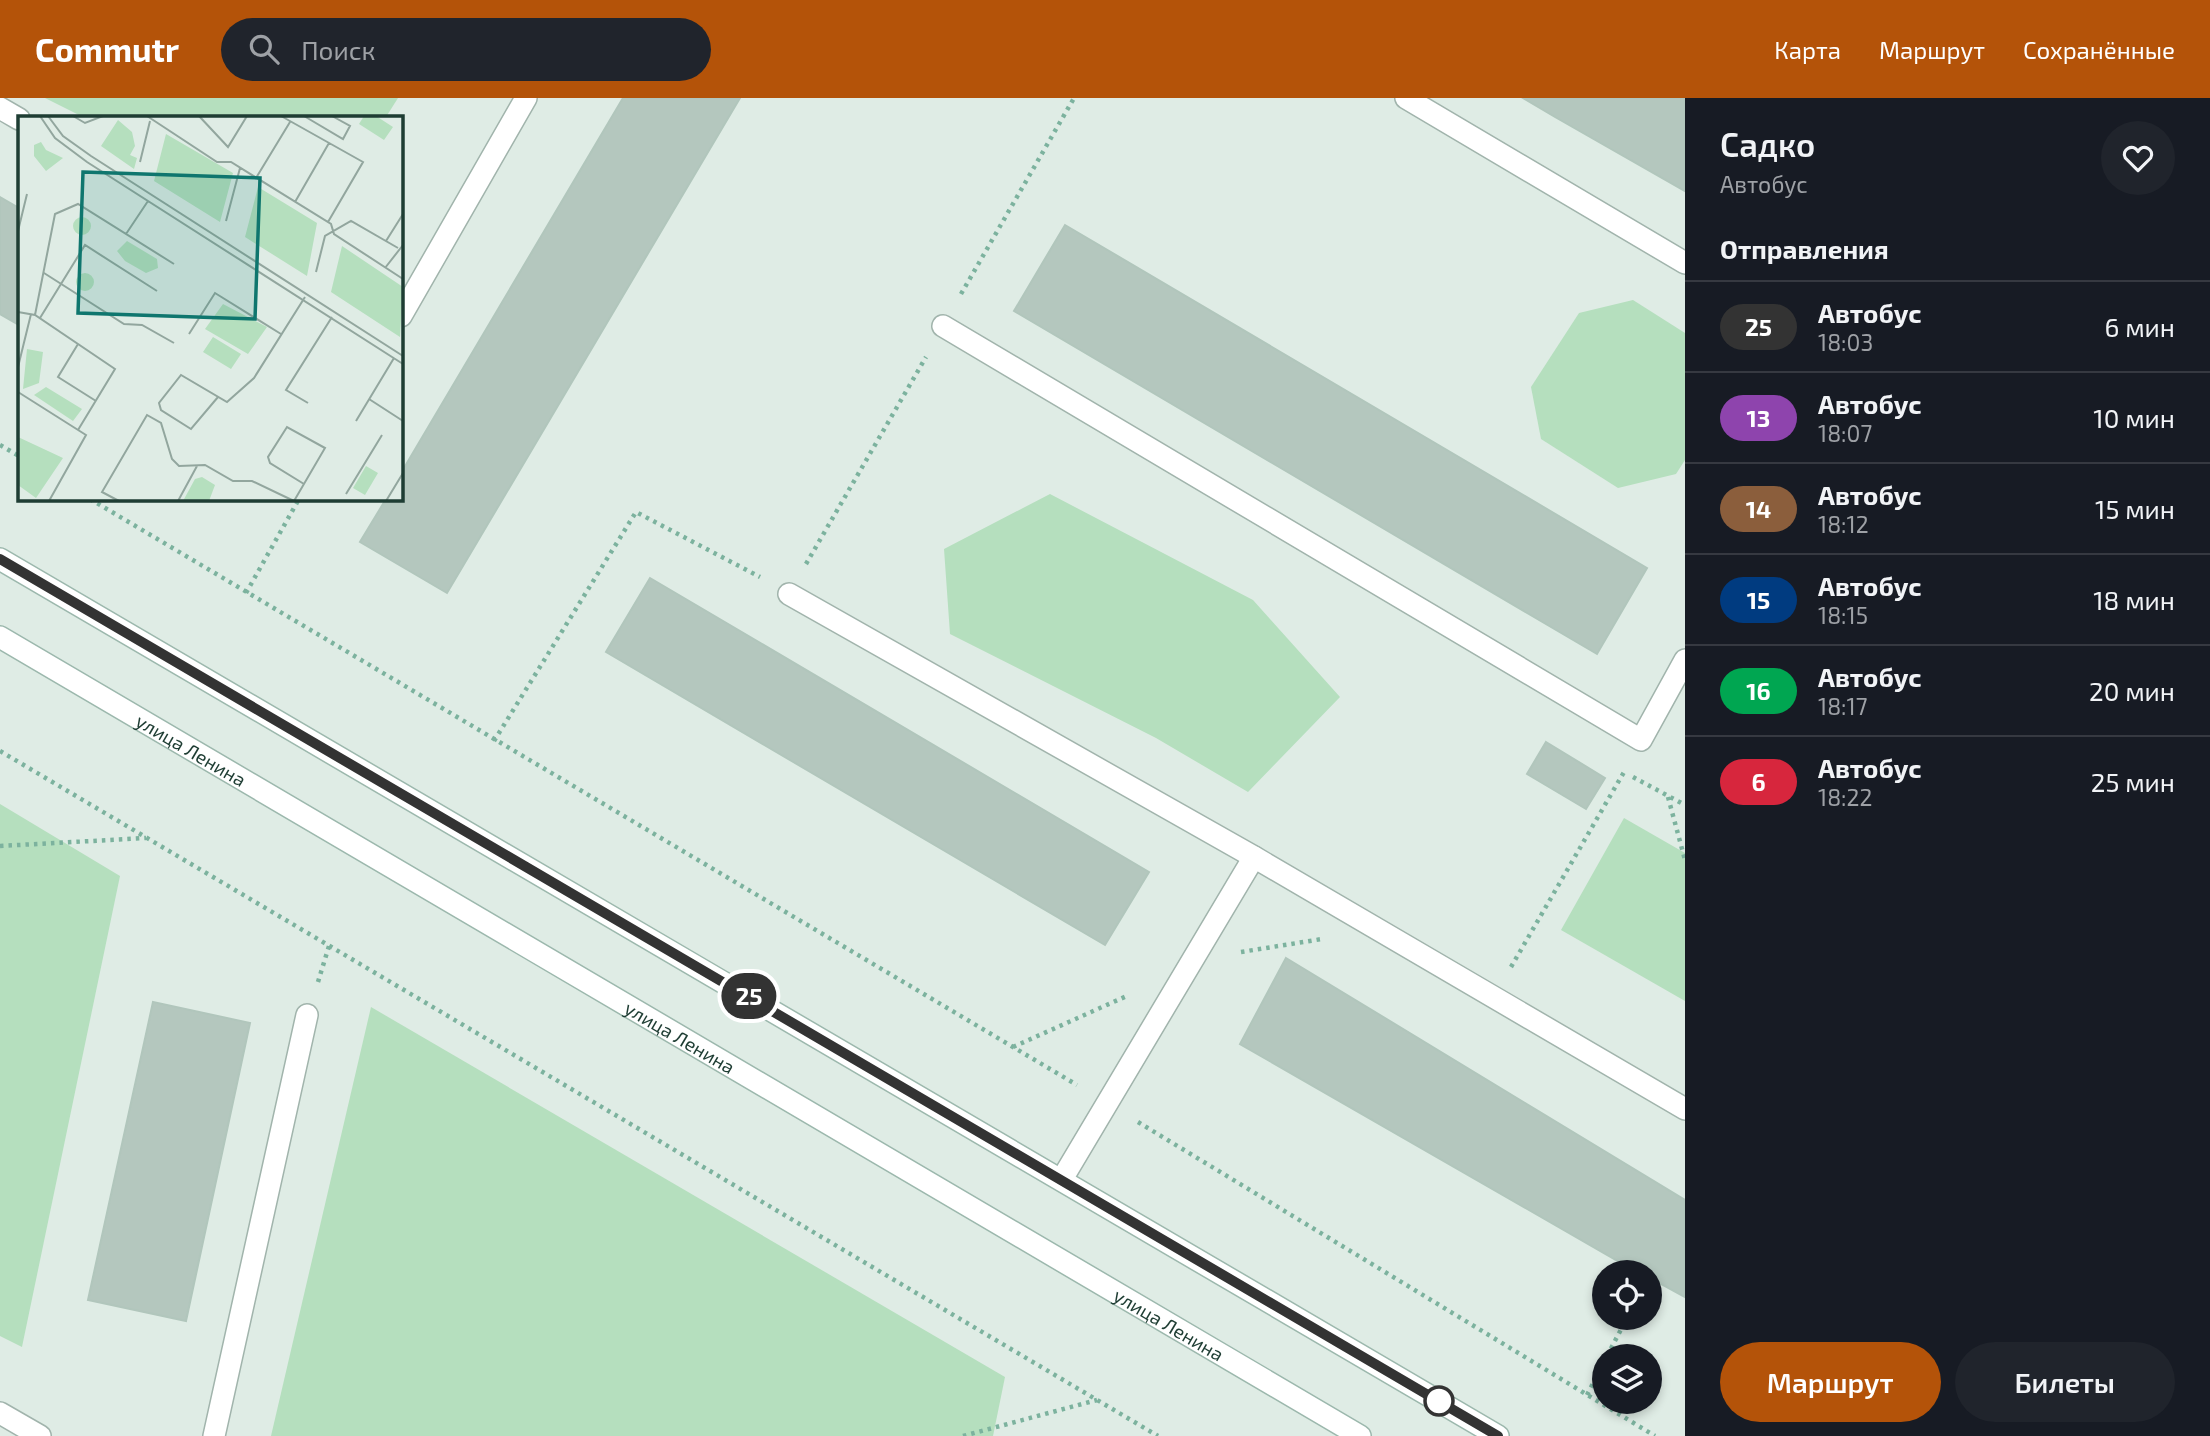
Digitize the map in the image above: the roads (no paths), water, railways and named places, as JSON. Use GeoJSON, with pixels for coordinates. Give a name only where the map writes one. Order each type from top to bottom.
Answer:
{"type":"FeatureCollection","features":[{"type":"Feature","properties":{"kind":"main road"},"geometry":{"type":"LineString","coordinates":[[402,314],[526,98]]}},
{"type":"Feature","properties":{"kind":"main road"},"geometry":{"type":"LineString","coordinates":[[1406,98],[1685,264]]}},
{"type":"Feature","properties":{"kind":"main road"},"geometry":{"type":"LineString","coordinates":[[0,108],[18,118]]}},
{"type":"Feature","properties":{"kind":"main road"},"geometry":{"type":"LineString","coordinates":[[943,326],[1642,740],[1685,660]]}},
{"type":"Feature","properties":{"kind":"main road"},"geometry":{"type":"LineString","coordinates":[[0,559],[1498,1436]]}},
{"type":"Feature","properties":{"kind":"main road"},"geometry":{"type":"LineString","coordinates":[[789,594],[1254,857],[1685,1109]]}},
{"type":"Feature","properties":{"kind":"main road","name":"улица Ленина"},"geometry":{"type":"LineString","coordinates":[[0,637],[1360,1436]]}},
{"type":"Feature","properties":{"kind":"main road"},"geometry":{"type":"LineString","coordinates":[[1062,1179],[1254,857]]}},
{"type":"Feature","properties":{"kind":"main road"},"geometry":{"type":"LineString","coordinates":[[214,1436],[307,1015]]}},
{"type":"Feature","properties":{"kind":"main road"},"geometry":{"type":"LineString","coordinates":[[0,1413],[38,1436]]}}]}
